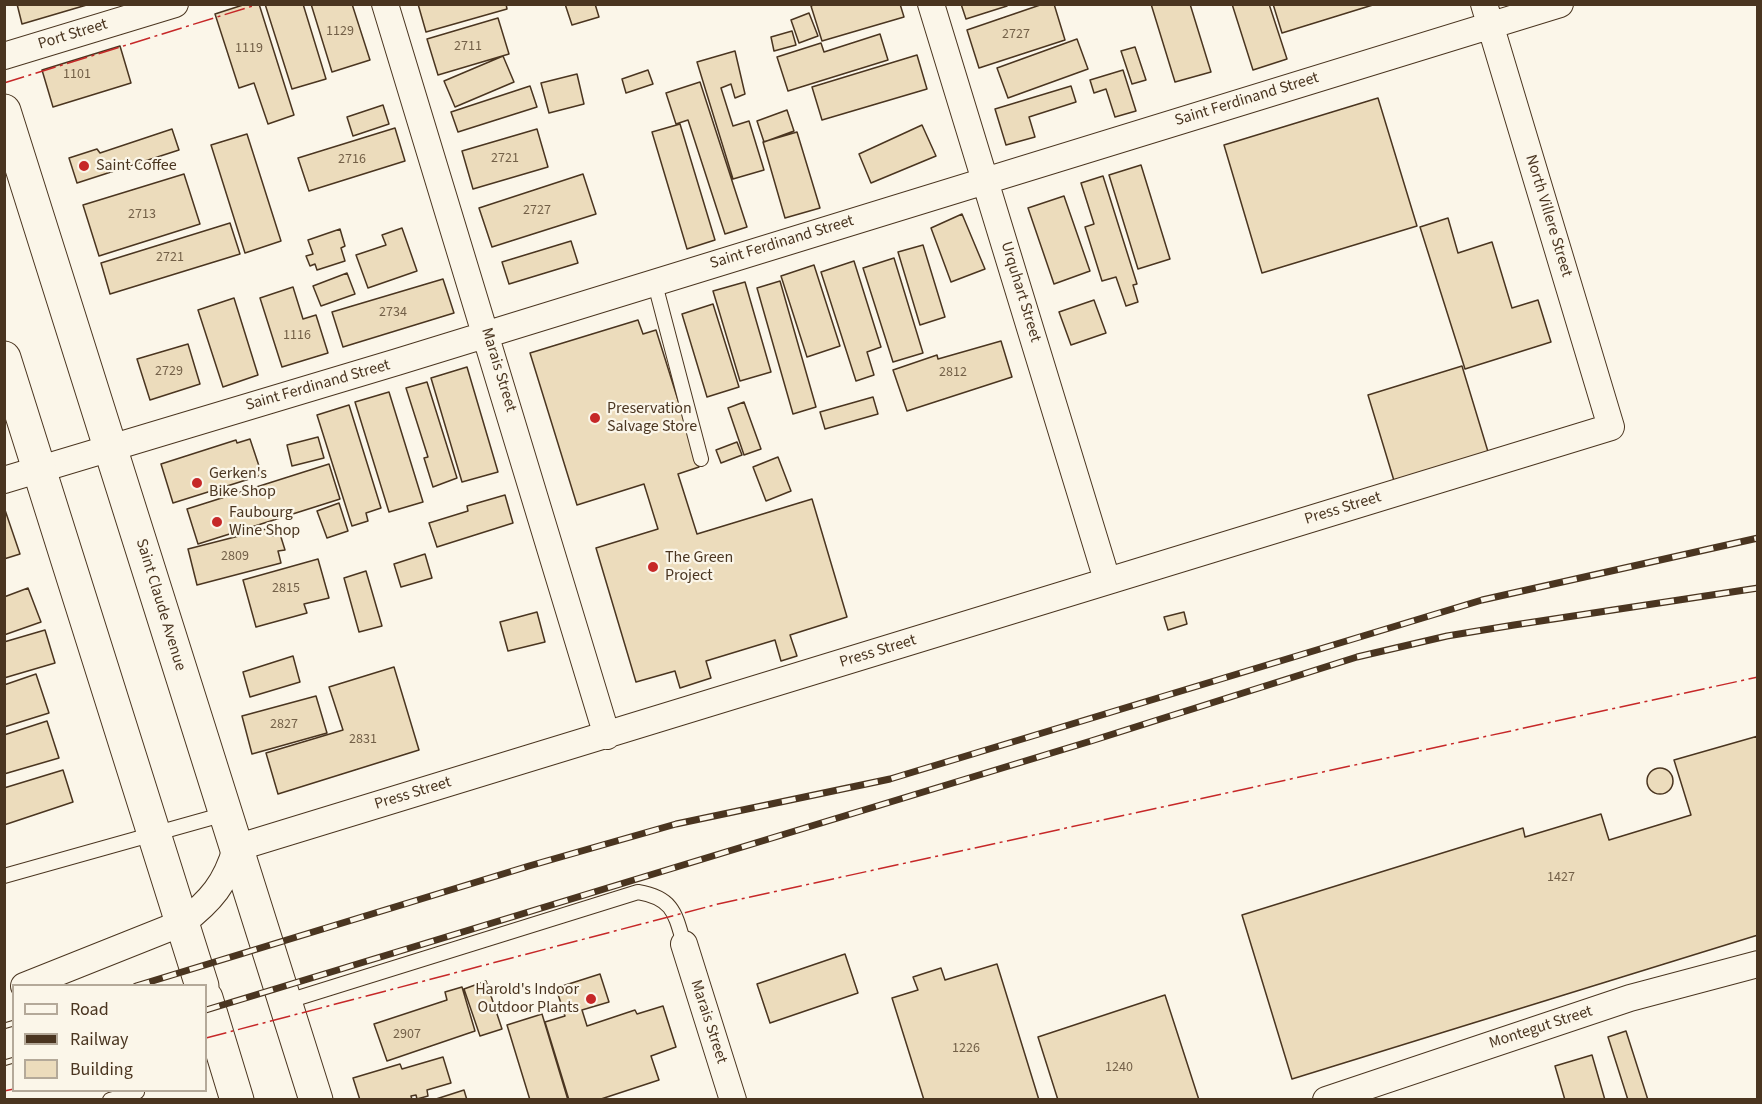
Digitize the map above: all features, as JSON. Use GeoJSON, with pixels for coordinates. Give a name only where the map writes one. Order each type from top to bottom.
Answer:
{"type":"FeatureCollection","features":[{"type":"Feature","properties":{"kind":"main road","name":"Saint Claude Avenue"},"geometry":{"type":"LineString","coordinates":[[4,111],[316,1100]]}},
{"type":"Feature","properties":{"kind":"main road"},"geometry":{"type":"LineString","coordinates":[[4,358],[201,984]]}},
{"type":"Feature","properties":{"kind":"main road"},"geometry":{"type":"LineString","coordinates":[[207,1002],[221,1065],[237,1100]]}},
{"type":"Feature","properties":{"kind":"street","name":"Port Street"},"geometry":{"type":"LineString","coordinates":[[4,56],[175,4]]}},
{"type":"Feature","properties":{"kind":"street","name":"Marais Street"},"geometry":{"type":"LineString","coordinates":[[385,4],[488,336],[607,736]]}},
{"type":"Feature","properties":{"kind":"street","name":"Urquhart Street"},"geometry":{"type":"LineString","coordinates":[[931,4],[1107,580]]}},
{"type":"Feature","properties":{"kind":"street","name":"Saint Ferdinand Street"},"geometry":{"type":"LineString","coordinates":[[4,480],[655,284],[986,179],[1487,15],[1560,4]]}},
{"type":"Feature","properties":{"kind":"street","name":"North Villere Street"},"geometry":{"type":"LineString","coordinates":[[1487,15],[1611,427]]}},
{"type":"Feature","properties":{"kind":"street","name":"Press Street"},"geometry":{"type":"LineString","coordinates":[[236,848],[1611,427]]}},
{"type":"Feature","properties":{"kind":"street"},"geometry":{"type":"LineString","coordinates":[[29,984],[132,945],[182,922],[200,909],[221,884],[230,871],[236,848]]}},
{"type":"Feature","properties":{"kind":"street","name":"Marais Street"},"geometry":{"type":"LineString","coordinates":[[684,944],[733,1100]]}},
{"type":"Feature","properties":{"kind":"street","name":"Montegut Street"},"geometry":{"type":"LineString","coordinates":[[1326,1100],[1630,998],[1758,964]]}},
{"type":"Feature","properties":{"kind":"lane"},"geometry":{"type":"LineString","coordinates":[[655,284],[701,459]]}},
{"type":"Feature","properties":{"kind":"lane"},"geometry":{"type":"LineString","coordinates":[[4,876],[225,814]]}},
{"type":"Feature","properties":{"kind":"lane"},"geometry":{"type":"LineString","coordinates":[[285,1002],[638,892],[652,894],[675,911],[684,944]]}},
{"type":"Feature","properties":{"kind":"lane"},"geometry":{"type":"LineString","coordinates":[[110,1100],[139,1094]]}},
{"type":"Feature","properties":{"kind":"building"},"geometry":{"type":"Polygon","coordinates":[[[17,4],[90,4],[22,24],[17,4]]]}},
{"type":"Feature","properties":{"kind":"building"},"geometry":{"type":"Polygon","coordinates":[[[246,4],[259,4],[294,115],[268,124],[254,83],[239,88],[215,14],[246,4]]]}},
{"type":"Feature","properties":{"kind":"building"},"geometry":{"type":"Polygon","coordinates":[[[265,4],[303,4],[326,79],[292,89],[265,4]]]}},
{"type":"Feature","properties":{"kind":"building"},"geometry":{"type":"Polygon","coordinates":[[[311,4],[352,4],[370,60],[332,72],[311,4]]]}},
{"type":"Feature","properties":{"kind":"building"},"geometry":{"type":"Polygon","coordinates":[[[418,4],[506,4],[507,9],[426,32],[418,4]]]}},
{"type":"Feature","properties":{"kind":"building"},"geometry":{"type":"Polygon","coordinates":[[[565,4],[595,4],[599,17],[572,25],[565,4]]]}},
{"type":"Feature","properties":{"kind":"building"},"geometry":{"type":"Polygon","coordinates":[[[816,4],[900,4],[904,17],[822,41],[811,6],[816,4]]]}},
{"type":"Feature","properties":{"kind":"building"},"geometry":{"type":"Polygon","coordinates":[[[961,4],[1007,4],[1007,6],[966,19],[961,4]]]}},
{"type":"Feature","properties":{"kind":"building"},"geometry":{"type":"Polygon","coordinates":[[[1043,4],[1054,4],[1065,40],[979,68],[967,30],[1043,4]]]}},
{"type":"Feature","properties":{"kind":"building"},"geometry":{"type":"Polygon","coordinates":[[[1151,4],[1190,4],[1211,72],[1175,82],[1151,4]]]}},
{"type":"Feature","properties":{"kind":"building"},"geometry":{"type":"Polygon","coordinates":[[[1232,4],[1269,4],[1287,59],[1253,70],[1232,4]]]}},
{"type":"Feature","properties":{"kind":"building"},"geometry":{"type":"Polygon","coordinates":[[[1273,4],[1376,4],[1282,33],[1273,4]]]}},
{"type":"Feature","properties":{"kind":"building"},"geometry":{"type":"Polygon","coordinates":[[[809,13],[818,36],[799,43],[791,20],[809,13]]]}},
{"type":"Feature","properties":{"kind":"building"},"geometry":{"type":"Polygon","coordinates":[[[498,18],[509,54],[438,75],[427,39],[498,18]]]}},
{"type":"Feature","properties":{"kind":"building"},"geometry":{"type":"Polygon","coordinates":[[[792,31],[796,45],[774,51],[771,37],[792,31]]]}},
{"type":"Feature","properties":{"kind":"building"},"geometry":{"type":"Polygon","coordinates":[[[880,34],[888,60],[788,91],[777,57],[821,43],[824,52],[880,34]]]}},
{"type":"Feature","properties":{"kind":"building"},"geometry":{"type":"Polygon","coordinates":[[[1077,39],[1088,69],[1008,98],[997,68],[1077,39]]]}},
{"type":"Feature","properties":{"kind":"building"},"geometry":{"type":"Polygon","coordinates":[[[120,46],[131,83],[53,107],[42,70],[120,46]]]}},
{"type":"Feature","properties":{"kind":"building"},"geometry":{"type":"Polygon","coordinates":[[[1135,47],[1146,80],[1132,84],[1121,51],[1135,47]]]}},
{"type":"Feature","properties":{"kind":"building"},"geometry":{"type":"Polygon","coordinates":[[[735,51],[745,94],[735,98],[731,84],[721,88],[733,126],[749,121],[764,170],[733,179],[697,62],[735,51]]]}},
{"type":"Feature","properties":{"kind":"building"},"geometry":{"type":"Polygon","coordinates":[[[917,55],[927,89],[822,120],[812,87],[917,55]]]}},
{"type":"Feature","properties":{"kind":"building"},"geometry":{"type":"Polygon","coordinates":[[[503,56],[514,82],[455,107],[444,81],[503,56]]]}},
{"type":"Feature","properties":{"kind":"building"},"geometry":{"type":"Polygon","coordinates":[[[648,70],[653,84],[626,93],[622,79],[648,70]]]}},
{"type":"Feature","properties":{"kind":"building"},"geometry":{"type":"Polygon","coordinates":[[[1123,70],[1136,111],[1115,117],[1106,89],[1094,93],[1090,80],[1123,70]]]}},
{"type":"Feature","properties":{"kind":"building"},"geometry":{"type":"Polygon","coordinates":[[[577,74],[584,104],[549,113],[541,83],[577,74]]]}},
{"type":"Feature","properties":{"kind":"building"},"geometry":{"type":"Polygon","coordinates":[[[700,82],[747,227],[725,234],[688,120],[676,124],[666,93],[700,82]]]}},
{"type":"Feature","properties":{"kind":"building"},"geometry":{"type":"Polygon","coordinates":[[[530,86],[537,107],[458,132],[451,112],[530,86]]]}},
{"type":"Feature","properties":{"kind":"building"},"geometry":{"type":"Polygon","coordinates":[[[1071,86],[1076,102],[1029,117],[1035,137],[1006,145],[995,109],[1071,86]]]}},
{"type":"Feature","properties":{"kind":"building"},"geometry":{"type":"Polygon","coordinates":[[[1378,98],[1417,226],[1262,273],[1224,145],[1378,98]]]}},
{"type":"Feature","properties":{"kind":"building"},"geometry":{"type":"Polygon","coordinates":[[[383,105],[389,124],[353,136],[347,117],[383,105]]]}},
{"type":"Feature","properties":{"kind":"building"},"geometry":{"type":"Polygon","coordinates":[[[787,110],[794,131],[764,142],[757,121],[787,110]]]}},
{"type":"Feature","properties":{"kind":"building"},"geometry":{"type":"Polygon","coordinates":[[[680,124],[715,240],[687,249],[652,132],[680,124]]]}},
{"type":"Feature","properties":{"kind":"building"},"geometry":{"type":"Polygon","coordinates":[[[922,125],[936,156],[871,183],[859,154],[922,125]]]}},
{"type":"Feature","properties":{"kind":"building"},"geometry":{"type":"Polygon","coordinates":[[[395,128],[405,161],[309,191],[298,158],[395,128]]]}},
{"type":"Feature","properties":{"kind":"building"},"geometry":{"type":"Polygon","coordinates":[[[172,129],[179,150],[77,183],[69,158],[97,149],[100,153],[172,129]]]}},
{"type":"Feature","properties":{"kind":"building"},"geometry":{"type":"Polygon","coordinates":[[[537,129],[548,167],[473,189],[462,151],[537,129]]]}},
{"type":"Feature","properties":{"kind":"building"},"geometry":{"type":"Polygon","coordinates":[[[797,132],[820,208],[785,218],[763,142],[797,132]]]}},
{"type":"Feature","properties":{"kind":"building"},"geometry":{"type":"Polygon","coordinates":[[[247,134],[281,241],[245,253],[211,145],[247,134]]]}},
{"type":"Feature","properties":{"kind":"building"},"geometry":{"type":"Polygon","coordinates":[[[1141,165],[1170,259],[1138,269],[1109,175],[1141,165]]]}},
{"type":"Feature","properties":{"kind":"building"},"geometry":{"type":"Polygon","coordinates":[[[184,174],[200,224],[99,256],[83,205],[184,174]]]}},
{"type":"Feature","properties":{"kind":"building"},"geometry":{"type":"Polygon","coordinates":[[[583,174],[596,214],[492,247],[479,208],[583,174]]]}},
{"type":"Feature","properties":{"kind":"building"},"geometry":{"type":"Polygon","coordinates":[[[1103,176],[1137,284],[1133,285],[1138,302],[1126,306],[1116,277],[1102,281],[1085,227],[1094,224],[1081,183],[1103,176]]]}},
{"type":"Feature","properties":{"kind":"building"},"geometry":{"type":"Polygon","coordinates":[[[1064,196],[1090,271],[1054,284],[1028,208],[1064,196]]]}},
{"type":"Feature","properties":{"kind":"building"},"geometry":{"type":"Polygon","coordinates":[[[962,214],[985,269],[951,282],[931,228],[962,214]]]}},
{"type":"Feature","properties":{"kind":"building"},"geometry":{"type":"Polygon","coordinates":[[[1448,218],[1458,253],[1492,242],[1512,308],[1538,300],[1551,342],[1465,369],[1420,227],[1448,218]]]}},
{"type":"Feature","properties":{"kind":"building"},"geometry":{"type":"Polygon","coordinates":[[[230,223],[240,254],[110,294],[101,263],[230,223]]]}},
{"type":"Feature","properties":{"kind":"building"},"geometry":{"type":"Polygon","coordinates":[[[402,228],[417,271],[368,288],[356,255],[386,245],[382,235],[402,228]]]}},
{"type":"Feature","properties":{"kind":"building"},"geometry":{"type":"Polygon","coordinates":[[[340,229],[345,246],[341,248],[345,261],[317,270],[315,264],[310,266],[306,256],[313,254],[308,240],[340,229]]]}},
{"type":"Feature","properties":{"kind":"building"},"geometry":{"type":"Polygon","coordinates":[[[571,241],[578,263],[509,284],[502,262],[571,241]]]}},
{"type":"Feature","properties":{"kind":"building"},"geometry":{"type":"Polygon","coordinates":[[[923,245],[945,317],[920,325],[898,252],[923,245]]]}},
{"type":"Feature","properties":{"kind":"building"},"geometry":{"type":"Polygon","coordinates":[[[894,258],[923,353],[893,362],[863,268],[894,258]]]}},
{"type":"Feature","properties":{"kind":"building"},"geometry":{"type":"Polygon","coordinates":[[[854,261],[881,347],[867,352],[874,375],[856,381],[821,272],[854,261]]]}},
{"type":"Feature","properties":{"kind":"building"},"geometry":{"type":"Polygon","coordinates":[[[814,265],[840,346],[807,357],[781,276],[814,265]]]}},
{"type":"Feature","properties":{"kind":"building"},"geometry":{"type":"Polygon","coordinates":[[[347,273],[355,294],[321,306],[313,286],[347,273]]]}},
{"type":"Feature","properties":{"kind":"building"},"geometry":{"type":"Polygon","coordinates":[[[443,279],[454,313],[343,347],[332,312],[443,279]]]}},
{"type":"Feature","properties":{"kind":"building"},"geometry":{"type":"Polygon","coordinates":[[[780,281],[816,407],[793,414],[757,288],[780,281]]]}},
{"type":"Feature","properties":{"kind":"building"},"geometry":{"type":"Polygon","coordinates":[[[745,282],[771,372],[740,381],[713,291],[745,282]]]}},
{"type":"Feature","properties":{"kind":"building"},"geometry":{"type":"Polygon","coordinates":[[[293,287],[303,319],[316,315],[328,353],[282,367],[260,298],[293,287]]]}},
{"type":"Feature","properties":{"kind":"building"},"geometry":{"type":"Polygon","coordinates":[[[234,298],[258,375],[223,387],[198,310],[234,298]]]}},
{"type":"Feature","properties":{"kind":"building"},"geometry":{"type":"Polygon","coordinates":[[[1094,300],[1106,333],[1071,345],[1059,312],[1094,300]]]}},
{"type":"Feature","properties":{"kind":"building"},"geometry":{"type":"Polygon","coordinates":[[[713,304],[739,387],[707,397],[682,314],[713,304]]]}},
{"type":"Feature","properties":{"kind":"building"},"geometry":{"type":"Polygon","coordinates":[[[638,320],[643,334],[656,330],[699,467],[678,474],[697,534],[812,499],[847,617],[790,635],[797,656],[781,661],[775,640],[706,661],[711,678],[680,688],[675,671],[636,682],[596,548],[658,529],[644,484],[577,505],[530,353],[638,320]]]}},
{"type":"Feature","properties":{"kind":"building"},"geometry":{"type":"Polygon","coordinates":[[[1001,341],[1012,377],[907,411],[893,370],[937,355],[938,359],[1001,341]]]}},
{"type":"Feature","properties":{"kind":"building"},"geometry":{"type":"Polygon","coordinates":[[[188,344],[200,384],[150,400],[137,359],[188,344]]]}},
{"type":"Feature","properties":{"kind":"building"},"geometry":{"type":"Polygon","coordinates":[[[1462,366],[1489,455],[1395,484],[1368,395],[1462,366]]]}},
{"type":"Feature","properties":{"kind":"building"},"geometry":{"type":"Polygon","coordinates":[[[467,367],[498,472],[462,482],[431,378],[467,367]]]}},
{"type":"Feature","properties":{"kind":"building"},"geometry":{"type":"Polygon","coordinates":[[[427,382],[457,478],[433,487],[424,458],[428,457],[406,388],[427,382]]]}},
{"type":"Feature","properties":{"kind":"building"},"geometry":{"type":"Polygon","coordinates":[[[389,392],[423,502],[389,512],[355,402],[389,392]]]}},
{"type":"Feature","properties":{"kind":"building"},"geometry":{"type":"Polygon","coordinates":[[[873,397],[878,414],[825,429],[820,412],[873,397]]]}},
{"type":"Feature","properties":{"kind":"building"},"geometry":{"type":"Polygon","coordinates":[[[744,402],[761,449],[744,455],[728,408],[744,402]]]}},
{"type":"Feature","properties":{"kind":"building"},"geometry":{"type":"Polygon","coordinates":[[[349,405],[381,508],[366,513],[368,521],[352,526],[317,415],[349,405]]]}},
{"type":"Feature","properties":{"kind":"building"},"geometry":{"type":"Polygon","coordinates":[[[318,437],[324,458],[292,466],[287,445],[318,437]]]}},
{"type":"Feature","properties":{"kind":"building"},"geometry":{"type":"Polygon","coordinates":[[[250,439],[262,475],[173,503],[161,464],[236,440],[237,443],[250,439]]]}},
{"type":"Feature","properties":{"kind":"building"},"geometry":{"type":"Polygon","coordinates":[[[737,442],[742,455],[721,463],[716,450],[737,442]]]}},
{"type":"Feature","properties":{"kind":"building"},"geometry":{"type":"Polygon","coordinates":[[[778,457],[791,491],[766,501],[753,467],[778,457]]]}},
{"type":"Feature","properties":{"kind":"building"},"geometry":{"type":"Polygon","coordinates":[[[329,464],[340,499],[198,544],[187,509],[329,464]]]}},
{"type":"Feature","properties":{"kind":"building"},"geometry":{"type":"Polygon","coordinates":[[[505,495],[513,523],[437,547],[429,523],[468,511],[467,506],[505,495]]]}},
{"type":"Feature","properties":{"kind":"building"},"geometry":{"type":"Polygon","coordinates":[[[339,503],[348,531],[327,538],[317,511],[339,503]]]}},
{"type":"Feature","properties":{"kind":"building"},"geometry":{"type":"Polygon","coordinates":[[[4,511],[20,554],[4,559],[4,511]]]}},
{"type":"Feature","properties":{"kind":"building"},"geometry":{"type":"Polygon","coordinates":[[[270,528],[272,536],[280,534],[285,550],[278,551],[281,563],[197,585],[188,549],[270,528]]]}},
{"type":"Feature","properties":{"kind":"building"},"geometry":{"type":"Polygon","coordinates":[[[425,554],[432,578],[401,587],[394,564],[425,554]]]}},
{"type":"Feature","properties":{"kind":"building"},"geometry":{"type":"Polygon","coordinates":[[[318,559],[329,598],[304,604],[307,613],[256,627],[243,580],[318,559]]]}},
{"type":"Feature","properties":{"kind":"building"},"geometry":{"type":"Polygon","coordinates":[[[366,571],[382,626],[359,632],[344,578],[366,571]]]}},
{"type":"Feature","properties":{"kind":"building"},"geometry":{"type":"Polygon","coordinates":[[[28,588],[41,622],[4,635],[4,597],[28,588]]]}},
{"type":"Feature","properties":{"kind":"building"},"geometry":{"type":"Polygon","coordinates":[[[537,612],[545,642],[508,651],[500,622],[537,612]]]}},
{"type":"Feature","properties":{"kind":"building"},"geometry":{"type":"Polygon","coordinates":[[[1184,612],[1187,624],[1168,630],[1164,617],[1184,612]]]}},
{"type":"Feature","properties":{"kind":"building"},"geometry":{"type":"Polygon","coordinates":[[[45,630],[55,663],[4,678],[4,642],[45,630]]]}},
{"type":"Feature","properties":{"kind":"building"},"geometry":{"type":"Polygon","coordinates":[[[293,656],[300,682],[250,697],[243,672],[293,656]]]}},
{"type":"Feature","properties":{"kind":"building"},"geometry":{"type":"Polygon","coordinates":[[[394,667],[419,750],[278,794],[266,753],[343,730],[329,687],[394,667]]]}},
{"type":"Feature","properties":{"kind":"building"},"geometry":{"type":"Polygon","coordinates":[[[36,674],[49,713],[4,727],[4,685],[36,674]]]}},
{"type":"Feature","properties":{"kind":"building"},"geometry":{"type":"Polygon","coordinates":[[[316,696],[327,733],[252,754],[242,716],[316,696]]]}},
{"type":"Feature","properties":{"kind":"building"},"geometry":{"type":"Polygon","coordinates":[[[47,721],[59,758],[4,774],[4,735],[47,721]]]}},
{"type":"Feature","properties":{"kind":"building"},"geometry":{"type":"Polygon","coordinates":[[[1758,736],[1758,935],[1292,1079],[1242,915],[1523,828],[1525,837],[1601,814],[1609,840],[1691,815],[1674,760],[1758,736]]]}},
{"type":"Feature","properties":{"kind":"building"},"geometry":{"type":"Polygon","coordinates":[[[1660,768],[1669,772],[1673,781],[1669,790],[1660,794],[1651,790],[1647,781],[1651,772],[1660,768]]]}},
{"type":"Feature","properties":{"kind":"building"},"geometry":{"type":"Polygon","coordinates":[[[63,770],[73,802],[4,825],[4,788],[63,770]]]}},
{"type":"Feature","properties":{"kind":"building"},"geometry":{"type":"Polygon","coordinates":[[[845,954],[858,993],[770,1023],[757,984],[845,954]]]}},
{"type":"Feature","properties":{"kind":"building"},"geometry":{"type":"Polygon","coordinates":[[[997,964],[1039,1100],[924,1100],[892,998],[918,990],[913,977],[941,968],[945,980],[997,964]]]}},
{"type":"Feature","properties":{"kind":"building"},"geometry":{"type":"Polygon","coordinates":[[[600,974],[609,1002],[582,1010],[587,1026],[635,1010],[637,1014],[663,1006],[676,1047],[651,1056],[659,1080],[598,1100],[569,1100],[545,1022],[565,1016],[556,988],[600,974]]]}},
{"type":"Feature","properties":{"kind":"building"},"geometry":{"type":"Polygon","coordinates":[[[486,981],[502,1029],[480,1036],[464,989],[486,981]]]}},
{"type":"Feature","properties":{"kind":"building"},"geometry":{"type":"Polygon","coordinates":[[[462,987],[475,1031],[387,1061],[374,1024],[447,1000],[445,992],[462,987]]]}},
{"type":"Feature","properties":{"kind":"building"},"geometry":{"type":"Polygon","coordinates":[[[1165,995],[1199,1100],[1058,1100],[1038,1037],[1165,995]]]}},
{"type":"Feature","properties":{"kind":"building"},"geometry":{"type":"Polygon","coordinates":[[[542,1014],[568,1100],[530,1100],[507,1025],[542,1014]]]}},
{"type":"Feature","properties":{"kind":"building"},"geometry":{"type":"Polygon","coordinates":[[[1626,1031],[1648,1100],[1628,1100],[1608,1037],[1626,1031]]]}},
{"type":"Feature","properties":{"kind":"building"},"geometry":{"type":"Polygon","coordinates":[[[1592,1055],[1605,1100],[1565,1100],[1555,1066],[1592,1055]]]}},
{"type":"Feature","properties":{"kind":"building"},"geometry":{"type":"Polygon","coordinates":[[[443,1057],[451,1083],[427,1090],[428,1096],[417,1099],[416,1095],[411,1096],[412,1100],[360,1100],[353,1078],[400,1064],[402,1069],[443,1057]]]}},
{"type":"Feature","properties":{"kind":"building"},"geometry":{"type":"Polygon","coordinates":[[[464,1090],[467,1100],[433,1100],[464,1090]]]}},
{"type":"Feature","properties":{"kind":"railway"},"geometry":{"type":"LineString","coordinates":[[143,984],[529,866],[676,824],[890,779],[1482,600],[1758,538]]}},
{"type":"Feature","properties":{"kind":"railway"},"geometry":{"type":"LineString","coordinates":[[207,1010],[1091,741],[1357,657],[1447,636],[1758,588]]}},
{"type":"Feature","properties":{"kind":"railway"},"geometry":{"type":"LineString","coordinates":[[4,1026],[12,1024]]}},
{"type":"Feature","properties":{"kind":"railway"},"geometry":{"type":"LineString","coordinates":[[4,1063],[12,1061]]}},
{"type":"Feature","properties":{"kind":"power"},"geometry":{"type":"LineString","coordinates":[[4,83],[259,4]]}},
{"type":"Feature","properties":{"kind":"power"},"geometry":{"type":"LineString","coordinates":[[207,1038],[718,904],[1758,677]]}},
{"type":"Feature","properties":{"kind":"power"},"geometry":{"type":"LineString","coordinates":[[4,1091],[12,1089]]}},
{"type":"Feature","properties":{"kind":"place","name":"Saint Coffee"},"geometry":{"type":"Point","coordinates":[84,166]}},
{"type":"Feature","properties":{"kind":"place","name":"Preservation Salvage Store"},"geometry":{"type":"Point","coordinates":[595,418]}},
{"type":"Feature","properties":{"kind":"place","name":"Gerken's Bike Shop"},"geometry":{"type":"Point","coordinates":[197,483]}},
{"type":"Feature","properties":{"kind":"place","name":"Faubourg Wine Shop"},"geometry":{"type":"Point","coordinates":[217,522]}},
{"type":"Feature","properties":{"kind":"place","name":"The Green Project"},"geometry":{"type":"Point","coordinates":[653,567]}},
{"type":"Feature","properties":{"kind":"place","name":"Harold's Indoor Outdoor Plants"},"geometry":{"type":"Point","coordinates":[591,999]}}]}
